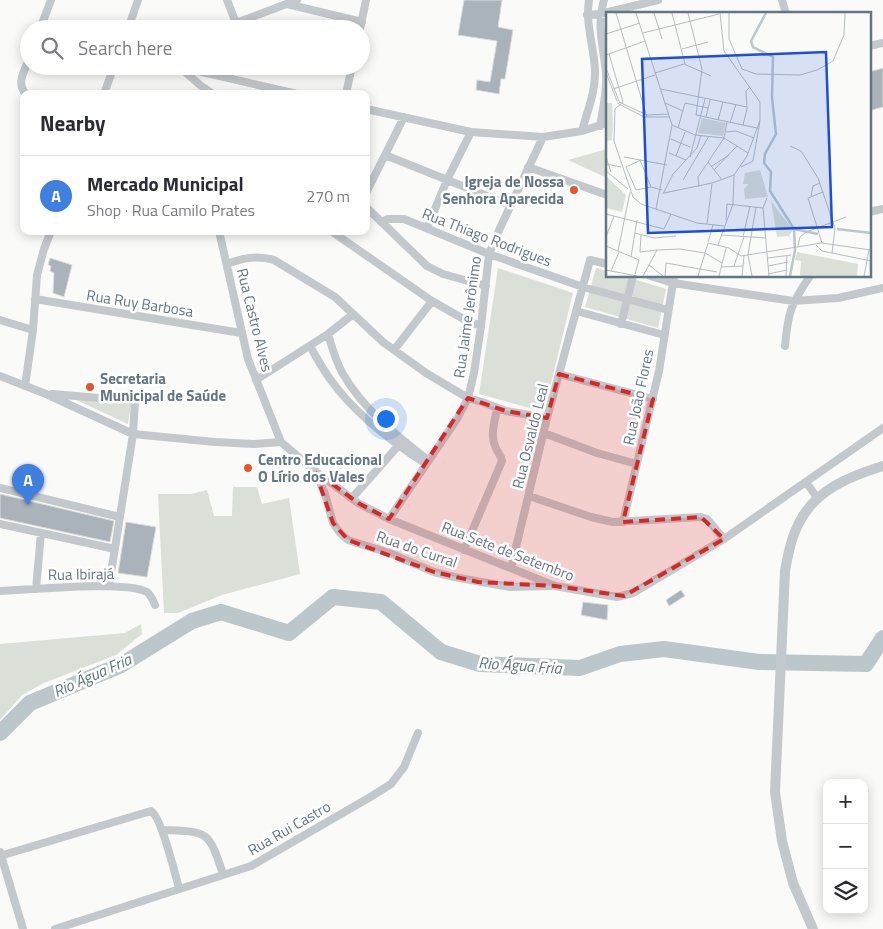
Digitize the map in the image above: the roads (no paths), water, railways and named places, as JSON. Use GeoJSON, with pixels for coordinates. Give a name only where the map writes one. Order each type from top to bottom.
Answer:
{"type":"FeatureCollection","features":[{"type":"Feature","properties":{"kind":"street"},"geometry":{"type":"LineString","coordinates":[[43,20],[51,0]]}},
{"type":"Feature","properties":{"kind":"street"},"geometry":{"type":"LineString","coordinates":[[131,20],[138,0]]}},
{"type":"Feature","properties":{"kind":"street"},"geometry":{"type":"LineString","coordinates":[[227,0],[233,20]]}},
{"type":"Feature","properties":{"kind":"street"},"geometry":{"type":"LineString","coordinates":[[249,20],[298,0]]}},
{"type":"Feature","properties":{"kind":"street"},"geometry":{"type":"LineString","coordinates":[[362,20],[366,0]]}},
{"type":"Feature","properties":{"kind":"street"},"geometry":{"type":"LineString","coordinates":[[582,131],[593,93],[596,72],[587,15],[589,0]]}},
{"type":"Feature","properties":{"kind":"street"},"geometry":{"type":"LineString","coordinates":[[370,110],[471,132],[543,137],[582,131],[603,124],[606,85],[600,14],[604,0]]}},
{"type":"Feature","properties":{"kind":"street"},"geometry":{"type":"LineString","coordinates":[[608,12],[658,0]]}},
{"type":"Feature","properties":{"kind":"street"},"geometry":{"type":"LineString","coordinates":[[287,4],[343,20]]}},
{"type":"Feature","properties":{"kind":"street"},"geometry":{"type":"LineString","coordinates":[[587,15],[606,13]]}},
{"type":"Feature","properties":{"kind":"street"},"geometry":{"type":"LineString","coordinates":[[870,46],[883,42]]}},
{"type":"Feature","properties":{"kind":"street"},"geometry":{"type":"LineString","coordinates":[[23,75],[20,83],[23,90]]}},
{"type":"Feature","properties":{"kind":"street"},"geometry":{"type":"LineString","coordinates":[[105,90],[111,75]]}},
{"type":"Feature","properties":{"kind":"street"},"geometry":{"type":"LineString","coordinates":[[186,75],[200,90]]}},
{"type":"Feature","properties":{"kind":"street"},"geometry":{"type":"LineString","coordinates":[[214,75],[279,90]]}},
{"type":"Feature","properties":{"kind":"street"},"geometry":{"type":"LineString","coordinates":[[347,90],[350,75]]}},
{"type":"Feature","properties":{"kind":"street"},"geometry":{"type":"LineString","coordinates":[[370,185],[404,117]]}},
{"type":"Feature","properties":{"kind":"street"},"geometry":{"type":"LineString","coordinates":[[426,228],[471,132]]}},
{"type":"Feature","properties":{"kind":"street","name":"Rua Jaime Jerônimo"},"geometry":{"type":"LineString","coordinates":[[389,519],[457,419],[468,398],[481,326],[489,254],[543,137]]}},
{"type":"Feature","properties":{"kind":"street"},"geometry":{"type":"LineString","coordinates":[[385,156],[510,205]]}},
{"type":"Feature","properties":{"kind":"street"},"geometry":{"type":"LineString","coordinates":[[528,167],[606,195]]}},
{"type":"Feature","properties":{"kind":"street"},"geometry":{"type":"LineString","coordinates":[[870,212],[883,210]]}},
{"type":"Feature","properties":{"kind":"street"},"geometry":{"type":"LineString","coordinates":[[370,211],[427,266],[443,274],[486,286]]}},
{"type":"Feature","properties":{"kind":"street","name":"Rua Thiago Rodrigues"},"geometry":{"type":"LineString","coordinates":[[381,222],[397,218],[489,254],[583,287],[668,310]]}},
{"type":"Feature","properties":{"kind":"street"},"geometry":{"type":"LineString","coordinates":[[25,386],[33,330],[37,275],[49,235]]}},
{"type":"Feature","properties":{"kind":"street","name":"Rua Castro Alves"},"geometry":{"type":"LineString","coordinates":[[220,235],[241,333],[256,380],[281,442]]}},
{"type":"Feature","properties":{"kind":"street"},"geometry":{"type":"LineString","coordinates":[[337,235],[432,301],[467,321],[481,326]]}},
{"type":"Feature","properties":{"kind":"street"},"geometry":{"type":"LineString","coordinates":[[227,264],[252,257],[264,257],[274,260],[334,297],[352,315],[394,350],[468,398],[497,409],[547,418]]}},
{"type":"Feature","properties":{"kind":"street","name":"Rua Osvaldo Leal"},"geometry":{"type":"LineString","coordinates":[[511,568],[547,418],[590,260],[606,264]]}},
{"type":"Feature","properties":{"kind":"street"},"geometry":{"type":"LineString","coordinates":[[622,324],[633,278]]}},
{"type":"Feature","properties":{"kind":"street"},"geometry":{"type":"LineString","coordinates":[[785,346],[786,326],[793,301],[809,278]]}},
{"type":"Feature","properties":{"kind":"street"},"geometry":{"type":"LineString","coordinates":[[673,280],[793,301],[838,298],[883,288]]}},
{"type":"Feature","properties":{"kind":"street","name":"Rua João Flores"},"geometry":{"type":"LineString","coordinates":[[623,522],[653,398],[673,280]]}},
{"type":"Feature","properties":{"kind":"street","name":"Rua Ruy Barbosa"},"geometry":{"type":"LineString","coordinates":[[35,299],[241,333]]}},
{"type":"Feature","properties":{"kind":"street"},"geometry":{"type":"LineString","coordinates":[[394,350],[432,301]]}},
{"type":"Feature","properties":{"kind":"street"},"geometry":{"type":"LineString","coordinates":[[576,311],[664,335]]}},
{"type":"Feature","properties":{"kind":"street"},"geometry":{"type":"LineString","coordinates":[[256,380],[328,334],[352,315]]}},
{"type":"Feature","properties":{"kind":"street"},"geometry":{"type":"LineString","coordinates":[[0,320],[33,330]]}},
{"type":"Feature","properties":{"kind":"street"},"geometry":{"type":"LineString","coordinates":[[328,334],[342,372],[356,392],[379,419],[427,462]]}},
{"type":"Feature","properties":{"kind":"street"},"geometry":{"type":"LineString","coordinates":[[310,346],[329,378],[351,404],[398,446],[427,462]]}},
{"type":"Feature","properties":{"kind":"street"},"geometry":{"type":"LineString","coordinates":[[559,374],[653,398]]}},
{"type":"Feature","properties":{"kind":"street"},"geometry":{"type":"LineString","coordinates":[[0,376],[46,394],[133,434],[215,442],[254,444],[281,442]]}},
{"type":"Feature","properties":{"kind":"street"},"geometry":{"type":"LineString","coordinates":[[46,394],[136,401],[133,434],[109,586]]}},
{"type":"Feature","properties":{"kind":"street"},"geometry":{"type":"LineString","coordinates":[[464,550],[502,461],[494,445],[493,438],[497,409]]}},
{"type":"Feature","properties":{"kind":"street","name":"Rua Sete de Setembro"},"geometry":{"type":"LineString","coordinates":[[281,442],[315,471],[358,503],[389,519],[555,586],[616,597],[645,588],[724,539],[883,428]]}},
{"type":"Feature","properties":{"kind":"street"},"geometry":{"type":"LineString","coordinates":[[544,433],[597,453],[637,464]]}},
{"type":"Feature","properties":{"kind":"street"},"geometry":{"type":"LineString","coordinates":[[352,498],[398,446]]}},
{"type":"Feature","properties":{"kind":"street"},"geometry":{"type":"LineString","coordinates":[[813,929],[793,883],[782,841],[775,792],[785,571],[793,536],[805,512],[826,492],[840,483],[858,474],[883,466]]}},
{"type":"Feature","properties":{"kind":"street","name":"Rua do Curral"},"geometry":{"type":"LineString","coordinates":[[315,471],[334,523],[340,533],[348,540],[389,553],[434,572],[454,577],[510,586],[555,586]]}},
{"type":"Feature","properties":{"kind":"street"},"geometry":{"type":"LineString","coordinates":[[806,482],[818,499]]}},
{"type":"Feature","properties":{"kind":"street"},"geometry":{"type":"LineString","coordinates":[[0,488],[120,517]]}},
{"type":"Feature","properties":{"kind":"street"},"geometry":{"type":"LineString","coordinates":[[529,496],[604,520],[623,522],[701,517],[707,519],[724,539]]}},
{"type":"Feature","properties":{"kind":"street"},"geometry":{"type":"LineString","coordinates":[[0,524],[114,550]]}},
{"type":"Feature","properties":{"kind":"street"},"geometry":{"type":"LineString","coordinates":[[36,589],[41,533]]}},
{"type":"Feature","properties":{"kind":"street","name":"Rua Ibirajá"},"geometry":{"type":"LineString","coordinates":[[0,591],[109,586],[147,592],[156,605]]}},
{"type":"Feature","properties":{"kind":"street","name":"Rua Rui Castro"},"geometry":{"type":"LineString","coordinates":[[55,929],[257,863],[391,784],[404,767],[418,733]]}},
{"type":"Feature","properties":{"kind":"street"},"geometry":{"type":"LineString","coordinates":[[23,929],[0,855],[147,811],[154,813],[162,830],[179,888]]}},
{"type":"Feature","properties":{"kind":"street"},"geometry":{"type":"LineString","coordinates":[[162,830],[193,831],[209,838],[223,874]]}},
{"type":"Feature","properties":{"kind":"waterway","name":"Rio Água Fria"},"geometry":{"type":"LineString","coordinates":[[0,733],[30,703],[121,665],[192,621],[221,612],[289,633],[333,597],[381,602],[441,652],[480,664],[580,668],[620,654],[664,649],[759,662],[866,664],[883,638]]}},
{"type":"Feature","properties":{"kind":"place","name":"Igreja de Nossa Senhora Aparecida"},"geometry":{"type":"Point","coordinates":[574,190]}},
{"type":"Feature","properties":{"kind":"place","name":"Secretaria Municipal de Saúde"},"geometry":{"type":"Point","coordinates":[90,387]}},
{"type":"Feature","properties":{"kind":"place","name":"Centro Educacional O Lírio dos Vales"},"geometry":{"type":"Point","coordinates":[248,468]}},
{"type":"Feature","properties":{"kind":"place","name":"Mercado Municipal"},"geometry":{"type":"Point","coordinates":[28,505]}}]}
